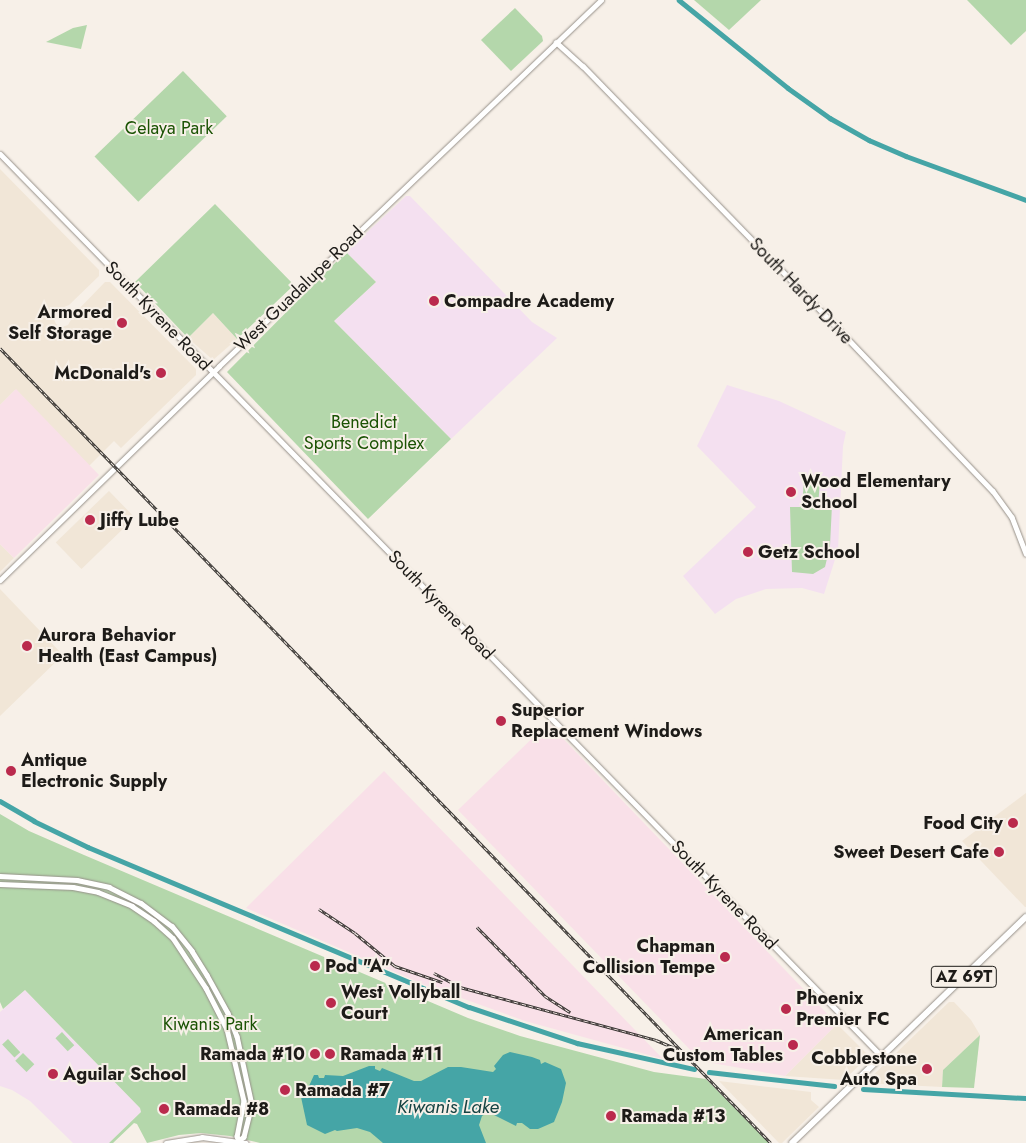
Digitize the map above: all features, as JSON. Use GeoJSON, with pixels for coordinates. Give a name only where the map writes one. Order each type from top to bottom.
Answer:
{"type":"FeatureCollection","features":[{"type":"Feature","properties":{"kind":"main road","name":"West Guadalupe Road"},"geometry":{"type":"LineString","coordinates":[[0,580],[213,372],[601,0]]}},
{"type":"Feature","properties":{"kind":"main road","name":"South Kyrene Road"},"geometry":{"type":"LineString","coordinates":[[0,154],[881,1056]]}},
{"type":"Feature","properties":{"kind":"main road","name":"AZ 69T"},"geometry":{"type":"LineString","coordinates":[[881,1056],[1026,917]]}},
{"type":"Feature","properties":{"kind":"main road"},"geometry":{"type":"LineString","coordinates":[[792,1143],[881,1056]]}},
{"type":"Feature","properties":{"kind":"street","name":"South Hardy Drive"},"geometry":{"type":"LineString","coordinates":[[556,42],[583,66],[836,326],[993,491],[1012,517],[1026,553]]}},
{"type":"Feature","properties":{"kind":"street"},"geometry":{"type":"LineString","coordinates":[[0,876],[76,880],[109,887],[153,910],[172,926],[192,951],[222,1002],[234,1027],[252,1105],[244,1137],[239,1141]]}},
{"type":"Feature","properties":{"kind":"street"},"geometry":{"type":"LineString","coordinates":[[38,886],[39,877]]}},
{"type":"Feature","properties":{"kind":"street"},"geometry":{"type":"LineString","coordinates":[[0,884],[73,887],[98,892],[132,906],[154,921],[182,950],[218,1009],[227,1029],[244,1101],[237,1136],[239,1141]]}},
{"type":"Feature","properties":{"kind":"street"},"geometry":{"type":"LineString","coordinates":[[227,1029],[234,1027]]}},
{"type":"Feature","properties":{"kind":"street"},"geometry":{"type":"LineString","coordinates":[[240,1124],[247,1126]]}},
{"type":"Feature","properties":{"kind":"street"},"geometry":{"type":"LineString","coordinates":[[166,1143],[202,1137],[246,1143]]}},
{"type":"Feature","properties":{"kind":"shaded area"},"geometry":{"type":"Polygon","coordinates":[[[0,169],[99,270],[99,276],[69,305],[55,311],[53,317],[56,324],[62,327],[68,325],[75,313],[105,282],[110,282],[196,369],[196,375],[121,448],[114,441],[89,466],[15,390],[0,405],[0,169]]]}},
{"type":"Feature","properties":{"kind":"shaded area","name":"Compadre Academy"},"geometry":{"type":"Polygon","coordinates":[[[406,196],[410,196],[532,322],[557,338],[451,439],[334,321],[376,282],[346,252],[406,196]]]}},
{"type":"Feature","properties":{"kind":"shaded area"},"geometry":{"type":"Polygon","coordinates":[[[213,313],[237,339],[213,360],[188,338],[213,313]]]}},
{"type":"Feature","properties":{"kind":"shaded area","name":"Wood Elementary School"},"geometry":{"type":"Polygon","coordinates":[[[727,385],[779,401],[846,432],[843,446],[838,550],[824,594],[802,588],[766,589],[736,599],[715,614],[683,576],[756,507],[697,446],[727,385]]]}},
{"type":"Feature","properties":{"kind":"shaded area"},"geometry":{"type":"Polygon","coordinates":[[[16,389],[99,475],[14,558],[0,544],[0,405],[16,389]]]}},
{"type":"Feature","properties":{"kind":"shaded area"},"geometry":{"type":"Polygon","coordinates":[[[109,491],[135,518],[81,569],[56,542],[109,491]]]}},
{"type":"Feature","properties":{"kind":"shaded area"},"geometry":{"type":"Polygon","coordinates":[[[0,544],[14,558],[0,572],[0,544]]]}},
{"type":"Feature","properties":{"kind":"shaded area","name":"Aurora Behavior Health (East Campus)"},"geometry":{"type":"Polygon","coordinates":[[[0,589],[63,655],[0,716],[0,589]]]}},
{"type":"Feature","properties":{"kind":"shaded area"},"geometry":{"type":"Polygon","coordinates":[[[548,723],[837,1024],[785,1076],[701,1061],[458,810],[548,723]]]}},
{"type":"Feature","properties":{"kind":"shaded area"},"geometry":{"type":"Polygon","coordinates":[[[384,771],[663,1059],[525,1021],[425,985],[246,908],[384,771]]]}},
{"type":"Feature","properties":{"kind":"shaded area"},"geometry":{"type":"Polygon","coordinates":[[[1026,793],[1026,907],[1025,907],[962,841],[1026,793]]]}},
{"type":"Feature","properties":{"kind":"shaded area","name":"Aguilar School"},"geometry":{"type":"Polygon","coordinates":[[[25,990],[140,1108],[141,1112],[109,1143],[73,1143],[30,1101],[12,1090],[0,1086],[0,1012],[25,990]]]}},
{"type":"Feature","properties":{"kind":"shaded area"},"geometry":{"type":"Polygon","coordinates":[[[949,1002],[954,1002],[971,1020],[980,1035],[943,1070],[942,1087],[865,1083],[949,1002]]]}},
{"type":"Feature","properties":{"kind":"shaded area"},"geometry":{"type":"Polygon","coordinates":[[[837,1024],[869,1056],[844,1080],[785,1076],[837,1024]]]}},
{"type":"Feature","properties":{"kind":"shaded area"},"geometry":{"type":"Polygon","coordinates":[[[719,1081],[811,1092],[811,1100],[819,1107],[782,1143],[779,1143],[719,1081]]]}},
{"type":"Feature","properties":{"kind":"green space"},"geometry":{"type":"Polygon","coordinates":[[[694,0],[761,0],[729,30],[694,0]]]}},
{"type":"Feature","properties":{"kind":"green space"},"geometry":{"type":"Polygon","coordinates":[[[967,0],[1026,0],[1026,31],[1011,45],[967,0]]]}},
{"type":"Feature","properties":{"kind":"green space"},"geometry":{"type":"Polygon","coordinates":[[[515,8],[542,36],[543,41],[511,71],[481,40],[515,8]]]}},
{"type":"Feature","properties":{"kind":"green space"},"geometry":{"type":"Polygon","coordinates":[[[87,25],[81,49],[46,42],[73,28],[87,25]]]}},
{"type":"Feature","properties":{"kind":"green space","name":"Celaya Park"},"geometry":{"type":"Polygon","coordinates":[[[183,71],[227,116],[138,202],[95,156],[183,71]]]}},
{"type":"Feature","properties":{"kind":"green space"},"geometry":{"type":"Polygon","coordinates":[[[215,204],[294,285],[237,339],[213,313],[188,338],[135,282],[215,204]]]}},
{"type":"Feature","properties":{"kind":"green space","name":"Benedict Sports Complex"},"geometry":{"type":"Polygon","coordinates":[[[346,252],[376,282],[334,321],[451,439],[368,519],[227,372],[346,252]]]}},
{"type":"Feature","properties":{"kind":"green space"},"geometry":{"type":"Polygon","coordinates":[[[804,479],[820,480],[819,500],[803,499],[804,479]]]}},
{"type":"Feature","properties":{"kind":"green space"},"geometry":{"type":"Polygon","coordinates":[[[802,503],[832,505],[830,546],[825,567],[813,574],[792,572],[790,507],[800,507],[802,503]]]}},
{"type":"Feature","properties":{"kind":"green space","name":"Kiwanis Park"},"geometry":{"type":"Polygon","coordinates":[[[0,814],[29,831],[84,855],[468,1018],[520,1036],[654,1072],[706,1079],[769,1143],[260,1143],[230,1136],[201,1133],[179,1135],[147,1143],[137,1124],[134,1123],[113,1143],[109,1143],[141,1112],[140,1108],[25,990],[3,1009],[0,1002],[0,814]]]}},
{"type":"Feature","properties":{"kind":"green space"},"geometry":{"type":"Polygon","coordinates":[[[62,1032],[74,1045],[68,1051],[55,1038],[62,1032]]]}},
{"type":"Feature","properties":{"kind":"green space"},"geometry":{"type":"Polygon","coordinates":[[[980,1035],[974,1088],[942,1087],[943,1070],[980,1035]]]}},
{"type":"Feature","properties":{"kind":"green space"},"geometry":{"type":"Polygon","coordinates":[[[8,1039],[20,1052],[14,1058],[2,1044],[8,1039]]]}},
{"type":"Feature","properties":{"kind":"green space"},"geometry":{"type":"Polygon","coordinates":[[[23,1053],[34,1064],[27,1072],[15,1061],[23,1053]]]}},
{"type":"Feature","properties":{"kind":"water","name":"Kiwanis Lake"},"geometry":{"type":"Polygon","coordinates":[[[510,1052],[532,1057],[540,1060],[541,1064],[545,1062],[561,1069],[566,1083],[562,1102],[554,1122],[538,1129],[530,1129],[522,1123],[517,1123],[516,1126],[488,1112],[482,1116],[479,1125],[486,1143],[383,1143],[370,1132],[357,1128],[335,1130],[325,1134],[307,1125],[301,1097],[295,1088],[297,1085],[304,1089],[309,1086],[314,1075],[318,1075],[319,1078],[324,1078],[325,1075],[343,1076],[369,1066],[375,1066],[375,1069],[380,1071],[382,1068],[414,1081],[421,1081],[448,1067],[493,1072],[496,1069],[494,1066],[503,1055],[510,1052]]]}},
{"type":"Feature","properties":{"kind":"waterway"},"geometry":{"type":"LineString","coordinates":[[679,0],[788,88],[830,118],[869,140],[906,156],[1026,200]]}},
{"type":"Feature","properties":{"kind":"waterway"},"geometry":{"type":"LineString","coordinates":[[0,801],[34,821],[88,847],[469,1007],[577,1043],[694,1069]]}},
{"type":"Feature","properties":{"kind":"waterway"},"geometry":{"type":"LineString","coordinates":[[709,1072],[834,1086]]}},
{"type":"Feature","properties":{"kind":"waterway"},"geometry":{"type":"LineString","coordinates":[[863,1089],[1026,1098]]}},
{"type":"Feature","properties":{"kind":"railway"},"geometry":{"type":"LineString","coordinates":[[0,348],[771,1143]]}},
{"type":"Feature","properties":{"kind":"railway"},"geometry":{"type":"LineString","coordinates":[[319,909],[355,933],[395,966],[442,982]]}},
{"type":"Feature","properties":{"kind":"railway"},"geometry":{"type":"LineString","coordinates":[[477,927],[545,996],[570,1012]]}},
{"type":"Feature","properties":{"kind":"railway"},"geometry":{"type":"LineString","coordinates":[[434,973],[460,987],[656,1040],[677,1049]]}},
{"type":"Feature","properties":{"kind":"place","name":"Compadre Academy"},"geometry":{"type":"Point","coordinates":[434,301]}},
{"type":"Feature","properties":{"kind":"place","name":"Armored Self Storage"},"geometry":{"type":"Point","coordinates":[122,323]}},
{"type":"Feature","properties":{"kind":"place","name":"McDonald's"},"geometry":{"type":"Point","coordinates":[161,373]}},
{"type":"Feature","properties":{"kind":"place","name":"Wood Elementary School"},"geometry":{"type":"Point","coordinates":[791,492]}},
{"type":"Feature","properties":{"kind":"place","name":"Jiffy Lube"},"geometry":{"type":"Point","coordinates":[90,520]}},
{"type":"Feature","properties":{"kind":"place","name":"Getz School"},"geometry":{"type":"Point","coordinates":[748,552]}},
{"type":"Feature","properties":{"kind":"place","name":"Aurora Behavior Health (East Campus)"},"geometry":{"type":"Point","coordinates":[27,646]}},
{"type":"Feature","properties":{"kind":"place","name":"Superior Replacement Windows"},"geometry":{"type":"Point","coordinates":[501,721]}},
{"type":"Feature","properties":{"kind":"place","name":"Antique Electronic Supply"},"geometry":{"type":"Point","coordinates":[11,771]}},
{"type":"Feature","properties":{"kind":"place","name":"Food City"},"geometry":{"type":"Point","coordinates":[1013,823]}},
{"type":"Feature","properties":{"kind":"place","name":"Sweet Desert Cafe"},"geometry":{"type":"Point","coordinates":[999,852]}},
{"type":"Feature","properties":{"kind":"place","name":"Chapman Collision Tempe"},"geometry":{"type":"Point","coordinates":[725,957]}},
{"type":"Feature","properties":{"kind":"place","name":"Pod \"A\""},"geometry":{"type":"Point","coordinates":[315,966]}},
{"type":"Feature","properties":{"kind":"place","name":"West Vollyball Court"},"geometry":{"type":"Point","coordinates":[331,1003]}},
{"type":"Feature","properties":{"kind":"place","name":"Phoenix Premier FC"},"geometry":{"type":"Point","coordinates":[786,1009]}},
{"type":"Feature","properties":{"kind":"place","name":"American Custom Tables"},"geometry":{"type":"Point","coordinates":[793,1045]}},
{"type":"Feature","properties":{"kind":"place","name":"Ramada #10"},"geometry":{"type":"Point","coordinates":[315,1054]}},
{"type":"Feature","properties":{"kind":"place","name":"Ramada #11"},"geometry":{"type":"Point","coordinates":[330,1054]}},
{"type":"Feature","properties":{"kind":"place","name":"Cobblestone Auto Spa"},"geometry":{"type":"Point","coordinates":[927,1069]}},
{"type":"Feature","properties":{"kind":"place","name":"Aguilar School"},"geometry":{"type":"Point","coordinates":[53,1074]}},
{"type":"Feature","properties":{"kind":"place","name":"Ramada #7"},"geometry":{"type":"Point","coordinates":[285,1090]}},
{"type":"Feature","properties":{"kind":"place","name":"Ramada #8"},"geometry":{"type":"Point","coordinates":[164,1109]}},
{"type":"Feature","properties":{"kind":"place","name":"Ramada #13"},"geometry":{"type":"Point","coordinates":[611,1116]}}]}
